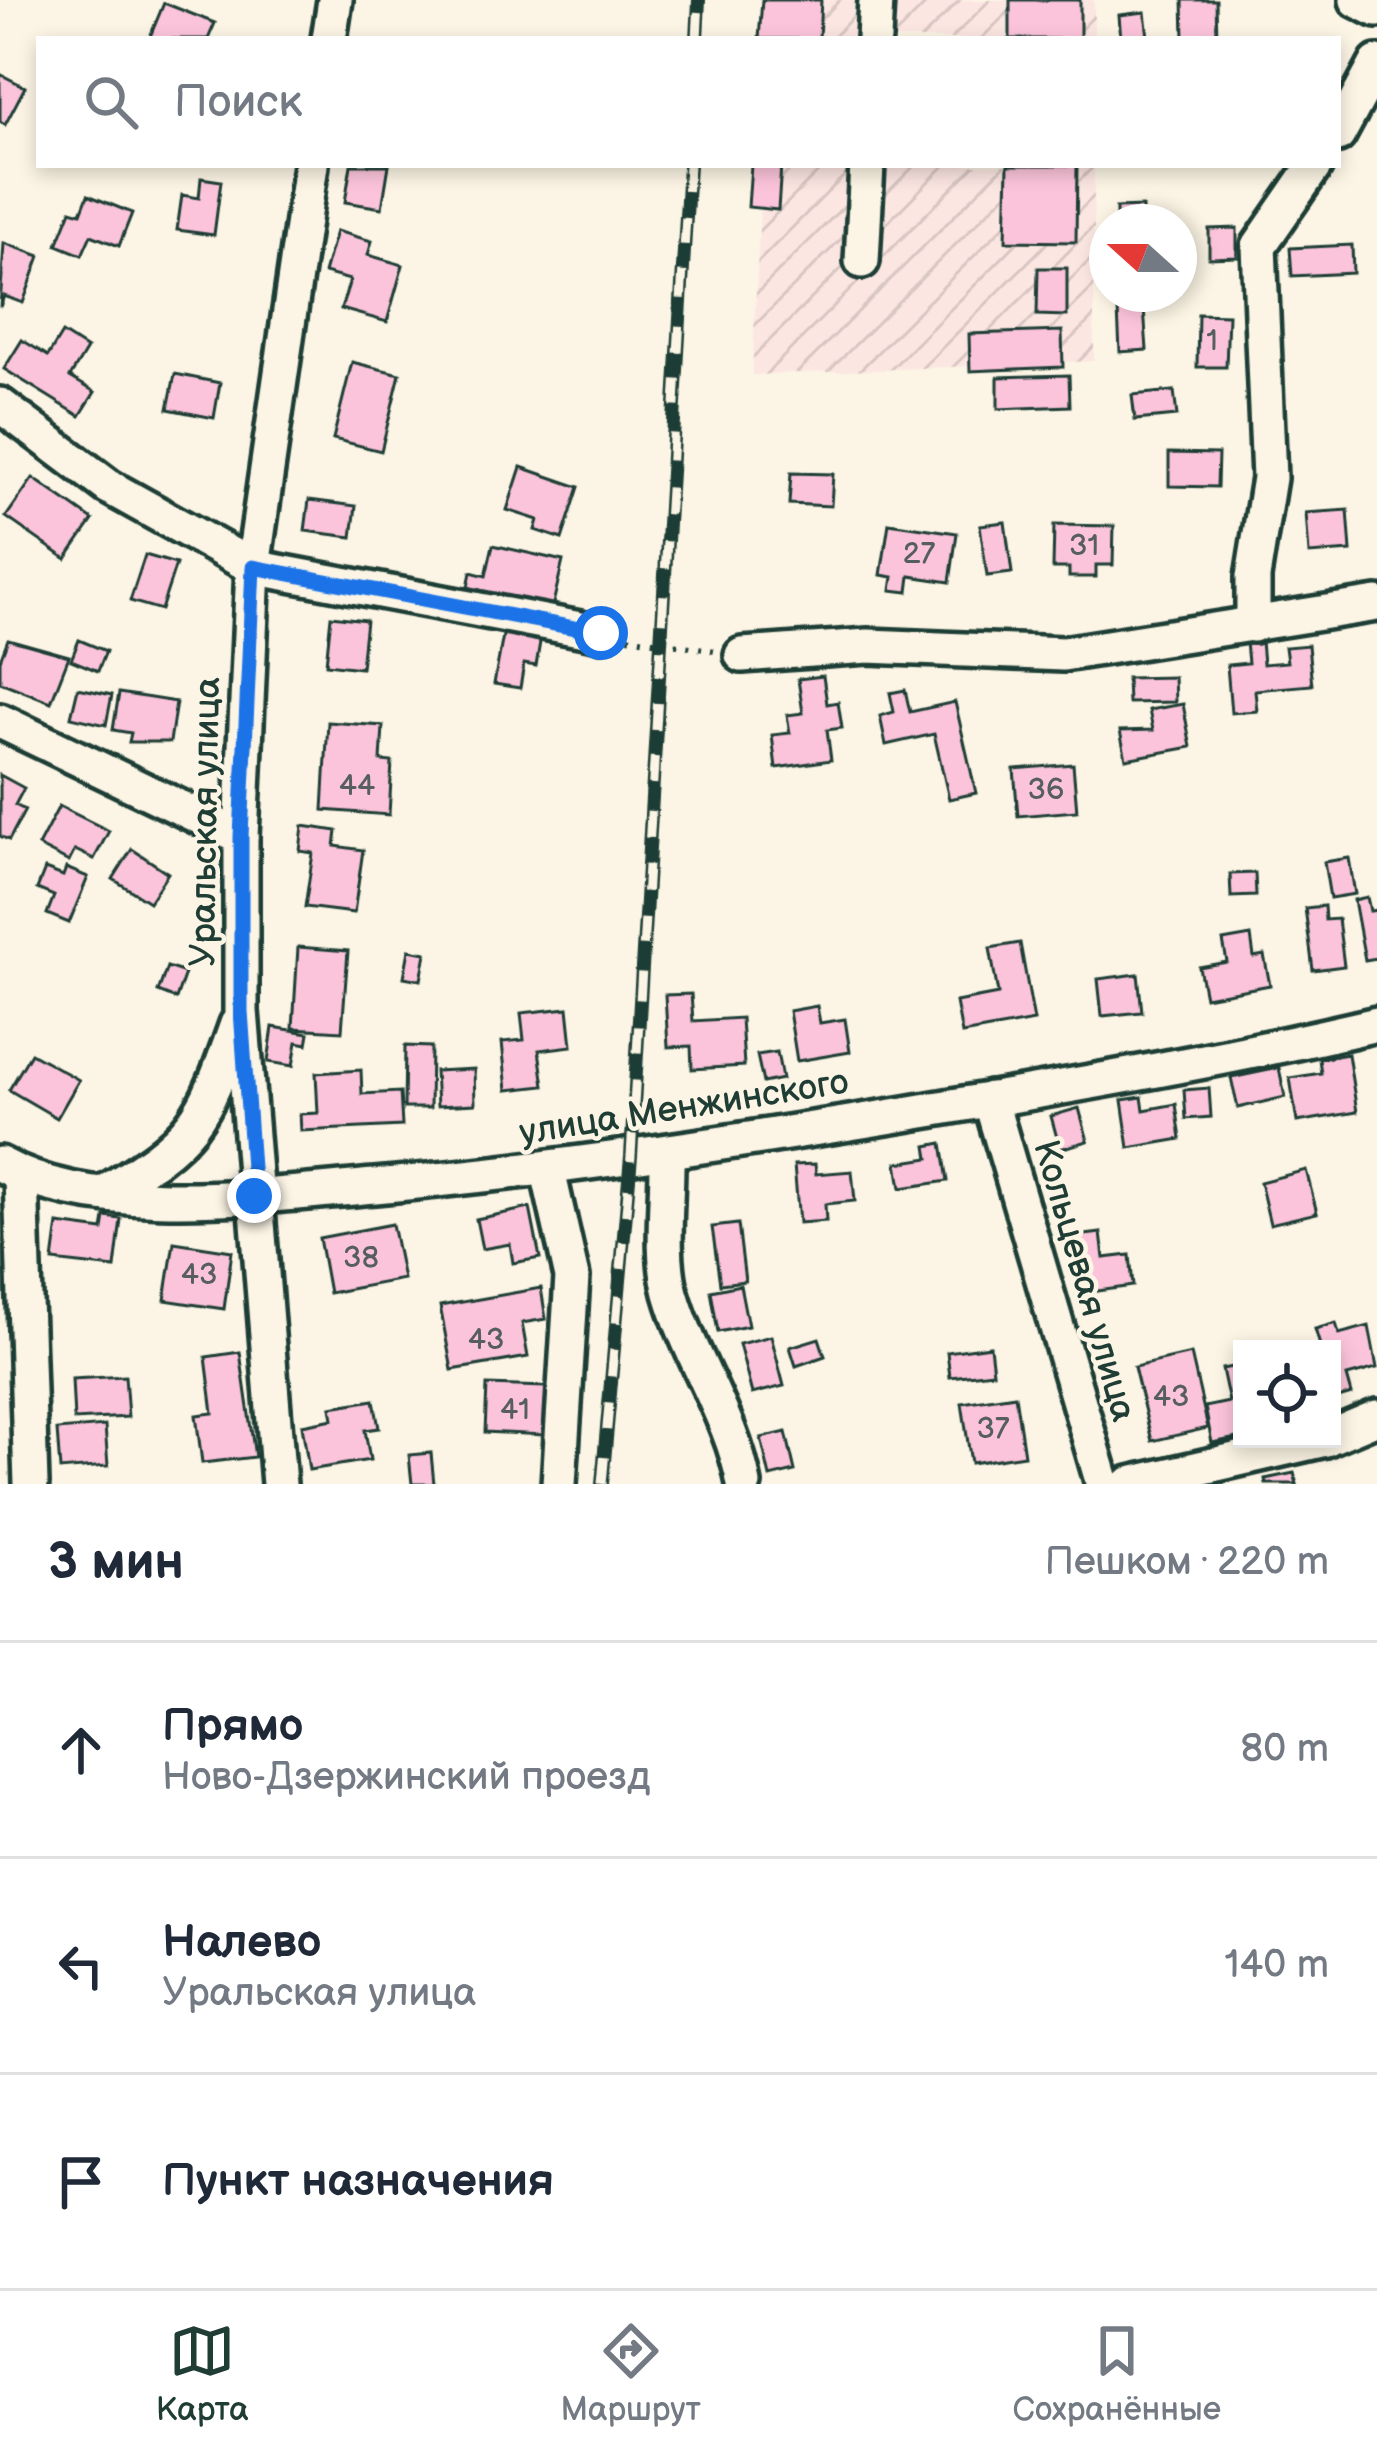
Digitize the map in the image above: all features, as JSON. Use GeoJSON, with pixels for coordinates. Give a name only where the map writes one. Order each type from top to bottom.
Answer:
{"type":"FeatureCollection","features":[{"type":"Feature","properties":{"kind":"street"},"geometry":{"type":"LineString","coordinates":[[329,36],[335,0]]}},
{"type":"Feature","properties":{"kind":"street"},"geometry":{"type":"LineString","coordinates":[[874,36],[876,0]]}},
{"type":"Feature","properties":{"kind":"street"},"geometry":{"type":"LineString","coordinates":[[1357,0],[1377,10]]}},
{"type":"Feature","properties":{"kind":"street"},"geometry":{"type":"LineString","coordinates":[[1341,129],[1377,63]]}},
{"type":"Feature","properties":{"kind":"street","name":"Уральская улица"},"geometry":{"type":"LineString","coordinates":[[279,1484],[241,1011],[241,837],[253,567],[311,168]]}},
{"type":"Feature","properties":{"kind":"street"},"geometry":{"type":"LineString","coordinates":[[862,261],[867,168]]}},
{"type":"Feature","properties":{"kind":"street"},"geometry":{"type":"LineString","coordinates":[[1253,625],[1253,577],[1269,478],[1259,246],[1313,168]]}},
{"type":"Feature","properties":{"kind":"street"},"geometry":{"type":"LineString","coordinates":[[0,405],[109,487],[253,567],[601,633]]}},
{"type":"Feature","properties":{"kind":"street"},"geometry":{"type":"LineString","coordinates":[[742,655],[868,646],[1063,653],[1377,604]]}},
{"type":"Feature","properties":{"kind":"street"},"geometry":{"type":"LineString","coordinates":[[0,722],[241,837]]}},
{"type":"Feature","properties":{"kind":"street"},"geometry":{"type":"LineString","coordinates":[[104,1193],[170,1153],[195,1125],[241,1011]]}},
{"type":"Feature","properties":{"kind":"street","name":"улица Менжинского"},"geometry":{"type":"LineString","coordinates":[[10,1170],[104,1193],[254,1196],[548,1171],[990,1100],[1243,1055],[1377,1024]]}},
{"type":"Feature","properties":{"kind":"street","name":"Кольцевая улица"},"geometry":{"type":"LineString","coordinates":[[990,1100],[1103,1484]]}},
{"type":"Feature","properties":{"kind":"street"},"geometry":{"type":"LineString","coordinates":[[667,1153],[669,1287],[698,1372],[738,1449],[744,1484]]}},
{"type":"Feature","properties":{"kind":"street"},"geometry":{"type":"LineString","coordinates":[[10,1170],[31,1484]]}},
{"type":"Feature","properties":{"kind":"street"},"geometry":{"type":"LineString","coordinates":[[548,1171],[572,1277],[559,1484]]}},
{"type":"Feature","properties":{"kind":"street"},"geometry":{"type":"LineString","coordinates":[[1341,1433],[1377,1417]]}},
{"type":"Feature","properties":{"kind":"street"},"geometry":{"type":"LineString","coordinates":[[1130,1484],[1286,1448]]}},
{"type":"Feature","properties":{"kind":"path"},"geometry":{"type":"LineString","coordinates":[[601,633],[742,655]]}},
{"type":"Feature","properties":{"kind":"shaded area"},"geometry":{"type":"Polygon","coordinates":[[[770,0],[1094,0],[1094,36],[768,36],[770,0]]]}},
{"type":"Feature","properties":{"kind":"shaded area"},"geometry":{"type":"Polygon","coordinates":[[[762,168],[1094,168],[1094,204],[1089,204],[1089,312],[1094,312],[1094,361],[752,375],[762,168]]]}},
{"type":"Feature","properties":{"kind":"building"},"geometry":{"type":"Polygon","coordinates":[[[762,0],[821,0],[819,36],[759,36],[762,0]]]}},
{"type":"Feature","properties":{"kind":"building"},"geometry":{"type":"Polygon","coordinates":[[[1010,0],[1080,0],[1080,36],[1010,36],[1010,0]]]}},
{"type":"Feature","properties":{"kind":"building"},"geometry":{"type":"Polygon","coordinates":[[[1183,0],[1216,0],[1217,36],[1184,36],[1183,0]]]}},
{"type":"Feature","properties":{"kind":"building"},"geometry":{"type":"Polygon","coordinates":[[[164,3],[215,23],[209,36],[150,36],[164,3]]]}},
{"type":"Feature","properties":{"kind":"building"},"geometry":{"type":"Polygon","coordinates":[[[1145,12],[1148,36],[1121,36],[1119,15],[1145,12]]]}},
{"type":"Feature","properties":{"kind":"building"},"geometry":{"type":"Polygon","coordinates":[[[0,74],[25,87],[5,125],[0,122],[0,74]]]}},
{"type":"Feature","properties":{"kind":"building"},"geometry":{"type":"Polygon","coordinates":[[[351,168],[389,168],[382,208],[345,202],[351,168]]]}},
{"type":"Feature","properties":{"kind":"building"},"geometry":{"type":"Polygon","coordinates":[[[751,168],[781,168],[778,210],[748,207],[751,168]]]}},
{"type":"Feature","properties":{"kind":"building"},"geometry":{"type":"Polygon","coordinates":[[[1008,168],[1077,168],[1076,242],[1006,241],[1008,168]]]}},
{"type":"Feature","properties":{"kind":"building"},"geometry":{"type":"Polygon","coordinates":[[[201,178],[221,181],[214,235],[177,230],[182,195],[199,198],[201,178]]]}},
{"type":"Feature","properties":{"kind":"building"},"geometry":{"type":"Polygon","coordinates":[[[88,195],[132,213],[119,246],[91,235],[82,255],[57,245],[71,210],[81,213],[88,195]]]}},
{"type":"Feature","properties":{"kind":"building"},"geometry":{"type":"Polygon","coordinates":[[[1237,228],[1237,257],[1209,258],[1209,229],[1237,228]]]}},
{"type":"Feature","properties":{"kind":"building"},"geometry":{"type":"Polygon","coordinates":[[[336,231],[372,241],[368,255],[403,265],[387,322],[341,309],[350,280],[324,273],[336,231]]]}},
{"type":"Feature","properties":{"kind":"building"},"geometry":{"type":"Polygon","coordinates":[[[4,243],[40,256],[23,303],[4,296],[0,307],[4,243]]]}},
{"type":"Feature","properties":{"kind":"building"},"geometry":{"type":"Polygon","coordinates":[[[1352,245],[1353,273],[1292,276],[1290,248],[1352,245]]]}},
{"type":"Feature","properties":{"kind":"building"},"geometry":{"type":"Polygon","coordinates":[[[1038,268],[1067,268],[1067,316],[1037,315],[1038,268]]]}},
{"type":"Feature","properties":{"kind":"building"},"geometry":{"type":"Polygon","coordinates":[[[1118,312],[1144,312],[1147,350],[1120,352],[1118,312]]]}},
{"type":"Feature","properties":{"kind":"building"},"geometry":{"type":"Polygon","coordinates":[[[1198,314],[1228,315],[1226,367],[1197,367],[1198,314]]]}},
{"type":"Feature","properties":{"kind":"building"},"geometry":{"type":"Polygon","coordinates":[[[1062,331],[1063,367],[970,371],[969,334],[1062,331]]]}},
{"type":"Feature","properties":{"kind":"building"},"geometry":{"type":"Polygon","coordinates":[[[62,333],[87,349],[70,377],[95,392],[80,416],[4,369],[22,340],[48,356],[62,333]]]}},
{"type":"Feature","properties":{"kind":"building"},"geometry":{"type":"Polygon","coordinates":[[[352,362],[400,374],[381,451],[333,439],[352,362]]]}},
{"type":"Feature","properties":{"kind":"building"},"geometry":{"type":"Polygon","coordinates":[[[175,374],[220,383],[214,418],[168,409],[175,374]]]}},
{"type":"Feature","properties":{"kind":"building"},"geometry":{"type":"Polygon","coordinates":[[[1069,375],[1070,406],[998,409],[998,377],[1069,375]]]}},
{"type":"Feature","properties":{"kind":"building"},"geometry":{"type":"Polygon","coordinates":[[[1174,391],[1177,416],[1135,420],[1132,395],[1174,391]]]}},
{"type":"Feature","properties":{"kind":"building"},"geometry":{"type":"Polygon","coordinates":[[[1169,453],[1218,454],[1217,487],[1169,486],[1169,453]]]}},
{"type":"Feature","properties":{"kind":"building"},"geometry":{"type":"Polygon","coordinates":[[[521,467],[579,487],[562,539],[535,530],[538,520],[507,510],[521,467]]]}},
{"type":"Feature","properties":{"kind":"building"},"geometry":{"type":"Polygon","coordinates":[[[791,473],[833,474],[831,506],[789,504],[791,473]]]}},
{"type":"Feature","properties":{"kind":"building"},"geometry":{"type":"Polygon","coordinates":[[[33,478],[93,520],[66,559],[6,517],[33,478]]]}},
{"type":"Feature","properties":{"kind":"building"},"geometry":{"type":"Polygon","coordinates":[[[309,500],[356,506],[352,537],[305,531],[309,500]]]}},
{"type":"Feature","properties":{"kind":"building"},"geometry":{"type":"Polygon","coordinates":[[[1348,510],[1351,551],[1309,554],[1306,513],[1348,510]]]}},
{"type":"Feature","properties":{"kind":"building"},"geometry":{"type":"Polygon","coordinates":[[[1005,522],[1012,573],[987,576],[980,525],[1005,522]]]}},
{"type":"Feature","properties":{"kind":"building"},"geometry":{"type":"Polygon","coordinates":[[[889,523],[957,533],[950,582],[910,576],[908,592],[891,590],[893,577],[881,575],[889,523]]]}},
{"type":"Feature","properties":{"kind":"building"},"geometry":{"type":"Polygon","coordinates":[[[1054,525],[1114,526],[1113,565],[1096,565],[1096,577],[1069,577],[1069,568],[1053,568],[1054,525]]]}},
{"type":"Feature","properties":{"kind":"building"},"geometry":{"type":"Polygon","coordinates":[[[493,545],[563,561],[552,608],[468,587],[471,572],[486,576],[493,545]]]}},
{"type":"Feature","properties":{"kind":"building"},"geometry":{"type":"Polygon","coordinates":[[[145,555],[176,564],[161,610],[130,601],[145,555]]]}},
{"type":"Feature","properties":{"kind":"building"},"geometry":{"type":"Polygon","coordinates":[[[331,616],[366,620],[361,668],[326,664],[331,616]]]}},
{"type":"Feature","properties":{"kind":"building"},"geometry":{"type":"Polygon","coordinates":[[[504,630],[541,636],[536,666],[524,664],[520,688],[494,684],[504,630]]]}},
{"type":"Feature","properties":{"kind":"building"},"geometry":{"type":"Polygon","coordinates":[[[8,639],[69,656],[51,702],[0,682],[0,660],[8,639]]]}},
{"type":"Feature","properties":{"kind":"building"},"geometry":{"type":"Polygon","coordinates":[[[79,640],[106,651],[98,671],[71,660],[79,640]]]}},
{"type":"Feature","properties":{"kind":"building"},"geometry":{"type":"Polygon","coordinates":[[[1261,641],[1263,664],[1287,662],[1285,647],[1308,645],[1312,685],[1255,690],[1257,711],[1231,713],[1227,665],[1248,663],[1246,642],[1261,641]]]}},
{"type":"Feature","properties":{"kind":"building"},"geometry":{"type":"Polygon","coordinates":[[[823,676],[827,704],[838,702],[842,728],[827,730],[831,760],[776,768],[772,735],[790,733],[787,715],[803,713],[798,679],[823,676]]]}},
{"type":"Feature","properties":{"kind":"building"},"geometry":{"type":"Polygon","coordinates":[[[1174,677],[1175,702],[1128,703],[1127,678],[1174,677]]]}},
{"type":"Feature","properties":{"kind":"building"},"geometry":{"type":"Polygon","coordinates":[[[78,688],[112,695],[106,725],[71,717],[78,688]]]}},
{"type":"Feature","properties":{"kind":"building"},"geometry":{"type":"Polygon","coordinates":[[[905,690],[910,712],[955,702],[976,793],[949,799],[934,734],[886,745],[880,716],[894,712],[890,693],[905,690]]]}},
{"type":"Feature","properties":{"kind":"building"},"geometry":{"type":"Polygon","coordinates":[[[119,693],[176,702],[170,742],[129,742],[131,733],[113,730],[119,693]]]}},
{"type":"Feature","properties":{"kind":"building"},"geometry":{"type":"Polygon","coordinates":[[[1183,704],[1191,747],[1126,759],[1120,731],[1153,730],[1149,710],[1183,704]]]}},
{"type":"Feature","properties":{"kind":"building"},"geometry":{"type":"Polygon","coordinates":[[[328,722],[383,726],[381,761],[392,762],[389,815],[323,810],[328,722]]]}},
{"type":"Feature","properties":{"kind":"building"},"geometry":{"type":"Polygon","coordinates":[[[1073,764],[1077,811],[1018,816],[1014,769],[1073,764]]]}},
{"type":"Feature","properties":{"kind":"building"},"geometry":{"type":"Polygon","coordinates":[[[0,775],[24,788],[15,805],[25,810],[9,840],[0,836],[0,775]]]}},
{"type":"Feature","properties":{"kind":"building"},"geometry":{"type":"Polygon","coordinates":[[[59,806],[109,831],[94,859],[75,850],[69,862],[38,846],[59,806]]]}},
{"type":"Feature","properties":{"kind":"building"},"geometry":{"type":"Polygon","coordinates":[[[303,826],[337,831],[335,846],[363,850],[354,913],[305,907],[313,853],[300,851],[303,826]]]}},
{"type":"Feature","properties":{"kind":"building"},"geometry":{"type":"Polygon","coordinates":[[[132,849],[168,873],[149,902],[113,879],[132,849]]]}},
{"type":"Feature","properties":{"kind":"building"},"geometry":{"type":"Polygon","coordinates":[[[1349,858],[1355,894],[1330,898],[1324,862],[1349,858]]]}},
{"type":"Feature","properties":{"kind":"building"},"geometry":{"type":"Polygon","coordinates":[[[66,868],[88,877],[69,923],[47,914],[54,896],[37,889],[45,869],[63,876],[66,868]]]}},
{"type":"Feature","properties":{"kind":"building"},"geometry":{"type":"Polygon","coordinates":[[[1255,873],[1256,896],[1231,897],[1230,874],[1255,873]]]}},
{"type":"Feature","properties":{"kind":"building"},"geometry":{"type":"Polygon","coordinates":[[[1367,897],[1370,911],[1377,910],[1377,958],[1365,960],[1354,900],[1367,897]]]}},
{"type":"Feature","properties":{"kind":"building"},"geometry":{"type":"Polygon","coordinates":[[[1324,906],[1325,920],[1338,919],[1344,966],[1313,970],[1305,908],[1324,906]]]}},
{"type":"Feature","properties":{"kind":"building"},"geometry":{"type":"Polygon","coordinates":[[[1251,936],[1254,957],[1264,955],[1270,985],[1205,997],[1199,967],[1227,962],[1223,941],[1251,936]]]}},
{"type":"Feature","properties":{"kind":"building"},"geometry":{"type":"Polygon","coordinates":[[[1020,943],[1034,1021],[962,1034],[956,1002],[998,994],[990,948],[1020,943]]]}},
{"type":"Feature","properties":{"kind":"building"},"geometry":{"type":"Polygon","coordinates":[[[298,947],[348,951],[342,1031],[293,1028],[298,947]]]}},
{"type":"Feature","properties":{"kind":"building"},"geometry":{"type":"Polygon","coordinates":[[[409,950],[426,953],[421,980],[404,977],[409,950]]]}},
{"type":"Feature","properties":{"kind":"building"},"geometry":{"type":"Polygon","coordinates":[[[167,967],[185,973],[176,999],[158,992],[167,967]]]}},
{"type":"Feature","properties":{"kind":"building"},"geometry":{"type":"Polygon","coordinates":[[[1138,974],[1142,1012],[1102,1016],[1098,979],[1138,974]]]}},
{"type":"Feature","properties":{"kind":"building"},"geometry":{"type":"Polygon","coordinates":[[[691,994],[693,1021],[741,1018],[744,1066],[692,1069],[691,1046],[668,1047],[665,995],[691,994]]]}},
{"type":"Feature","properties":{"kind":"building"},"geometry":{"type":"Polygon","coordinates":[[[817,1006],[820,1023],[845,1019],[850,1052],[797,1061],[789,1011],[817,1006]]]}},
{"type":"Feature","properties":{"kind":"building"},"geometry":{"type":"Polygon","coordinates":[[[568,1008],[572,1046],[539,1050],[544,1086],[507,1090],[502,1042],[524,1040],[521,1013],[568,1008]]]}},
{"type":"Feature","properties":{"kind":"building"},"geometry":{"type":"Polygon","coordinates":[[[273,1027],[309,1033],[307,1044],[297,1042],[293,1066],[268,1062],[273,1027]]]}},
{"type":"Feature","properties":{"kind":"building"},"geometry":{"type":"Polygon","coordinates":[[[405,1046],[431,1047],[430,1108],[404,1108],[405,1046]]]}},
{"type":"Feature","properties":{"kind":"building"},"geometry":{"type":"Polygon","coordinates":[[[777,1052],[782,1079],[763,1083],[757,1055],[777,1052]]]}},
{"type":"Feature","properties":{"kind":"building"},"geometry":{"type":"Polygon","coordinates":[[[31,1053],[79,1080],[57,1118],[9,1090],[31,1053]]]}},
{"type":"Feature","properties":{"kind":"building"},"geometry":{"type":"Polygon","coordinates":[[[1348,1054],[1357,1112],[1297,1122],[1290,1078],[1321,1073],[1319,1059],[1348,1054]]]}},
{"type":"Feature","properties":{"kind":"building"},"geometry":{"type":"Polygon","coordinates":[[[1279,1068],[1285,1097],[1238,1108],[1231,1078],[1279,1068]]]}},
{"type":"Feature","properties":{"kind":"building"},"geometry":{"type":"Polygon","coordinates":[[[474,1069],[475,1104],[437,1106],[435,1071],[474,1069]]]}},
{"type":"Feature","properties":{"kind":"building"},"geometry":{"type":"Polygon","coordinates":[[[361,1070],[362,1094],[400,1092],[402,1126],[301,1131],[300,1114],[318,1113],[316,1073],[361,1070]]]}},
{"type":"Feature","properties":{"kind":"building"},"geometry":{"type":"Polygon","coordinates":[[[1209,1088],[1211,1117],[1186,1119],[1184,1090],[1209,1088]]]}},
{"type":"Feature","properties":{"kind":"building"},"geometry":{"type":"Polygon","coordinates":[[[1142,1097],[1144,1110],[1176,1104],[1181,1139],[1129,1148],[1122,1100],[1142,1097]]]}},
{"type":"Feature","properties":{"kind":"building"},"geometry":{"type":"Polygon","coordinates":[[[1079,1108],[1088,1141],[1060,1149],[1051,1116],[1079,1108]]]}},
{"type":"Feature","properties":{"kind":"building"},"geometry":{"type":"Polygon","coordinates":[[[942,1143],[948,1181],[901,1188],[897,1163],[929,1158],[927,1146],[942,1143]]]}},
{"type":"Feature","properties":{"kind":"building"},"geometry":{"type":"Polygon","coordinates":[[[815,1164],[816,1174],[852,1171],[855,1201],[825,1204],[826,1221],[799,1223],[794,1165],[815,1164]]]}},
{"type":"Feature","properties":{"kind":"building"},"geometry":{"type":"Polygon","coordinates":[[[1306,1170],[1317,1213],[1270,1224],[1260,1182],[1306,1170]]]}},
{"type":"Feature","properties":{"kind":"building"},"geometry":{"type":"Polygon","coordinates":[[[530,1208],[540,1258],[513,1263],[510,1244],[482,1249],[476,1219],[530,1208]]]}},
{"type":"Feature","properties":{"kind":"building"},"geometry":{"type":"Polygon","coordinates":[[[105,1217],[121,1219],[115,1268],[53,1261],[58,1224],[103,1230],[105,1217]]]}},
{"type":"Feature","properties":{"kind":"building"},"geometry":{"type":"Polygon","coordinates":[[[392,1224],[403,1279],[329,1293],[319,1238],[392,1224]]]}},
{"type":"Feature","properties":{"kind":"building"},"geometry":{"type":"Polygon","coordinates":[[[738,1224],[745,1281],[720,1284],[712,1227],[738,1224]]]}},
{"type":"Feature","properties":{"kind":"building"},"geometry":{"type":"Polygon","coordinates":[[[1101,1233],[1104,1258],[1130,1255],[1133,1286],[1077,1294],[1069,1237],[1101,1233]]]}},
{"type":"Feature","properties":{"kind":"building"},"geometry":{"type":"Polygon","coordinates":[[[174,1242],[232,1251],[224,1309],[165,1300],[174,1242]]]}},
{"type":"Feature","properties":{"kind":"building"},"geometry":{"type":"Polygon","coordinates":[[[740,1285],[748,1326],[718,1332],[711,1291],[740,1285]]]}},
{"type":"Feature","properties":{"kind":"building"},"geometry":{"type":"Polygon","coordinates":[[[541,1288],[546,1319],[522,1323],[528,1357],[452,1370],[440,1306],[541,1288]]]}},
{"type":"Feature","properties":{"kind":"building"},"geometry":{"type":"Polygon","coordinates":[[[1336,1323],[1339,1334],[1369,1326],[1377,1368],[1347,1376],[1352,1394],[1341,1397],[1341,1340],[1318,1340],[1315,1329],[1336,1323]]]}},
{"type":"Feature","properties":{"kind":"building"},"geometry":{"type":"Polygon","coordinates":[[[771,1336],[784,1386],[752,1394],[739,1344],[771,1336]]]}},
{"type":"Feature","properties":{"kind":"building"},"geometry":{"type":"Polygon","coordinates":[[[819,1338],[825,1356],[796,1366],[790,1347],[819,1338]]]}},
{"type":"Feature","properties":{"kind":"building"},"geometry":{"type":"Polygon","coordinates":[[[990,1346],[993,1372],[950,1377],[947,1352],[990,1346]]]}},
{"type":"Feature","properties":{"kind":"building"},"geometry":{"type":"Polygon","coordinates":[[[240,1352],[255,1457],[202,1463],[196,1415],[213,1413],[206,1357],[240,1352]]]}},
{"type":"Feature","properties":{"kind":"building"},"geometry":{"type":"Polygon","coordinates":[[[1191,1354],[1208,1428],[1152,1441],[1134,1367],[1191,1354]]]}},
{"type":"Feature","properties":{"kind":"building"},"geometry":{"type":"Polygon","coordinates":[[[1233,1367],[1233,1439],[1212,1443],[1205,1407],[1229,1402],[1222,1369],[1233,1367]]]}},
{"type":"Feature","properties":{"kind":"building"},"geometry":{"type":"Polygon","coordinates":[[[125,1376],[128,1417],[74,1420],[72,1379],[125,1376]]]}},
{"type":"Feature","properties":{"kind":"building"},"geometry":{"type":"Polygon","coordinates":[[[487,1385],[546,1387],[544,1435],[485,1432],[487,1385]]]}},
{"type":"Feature","properties":{"kind":"building"},"geometry":{"type":"Polygon","coordinates":[[[1015,1395],[1024,1455],[971,1463],[962,1403],[1015,1395]]]}},
{"type":"Feature","properties":{"kind":"building"},"geometry":{"type":"Polygon","coordinates":[[[374,1400],[379,1428],[365,1430],[370,1460],[309,1470],[302,1425],[333,1419],[331,1407],[374,1400]]]}},
{"type":"Feature","properties":{"kind":"building"},"geometry":{"type":"Polygon","coordinates":[[[105,1426],[108,1466],[60,1470],[57,1430],[105,1426]]]}},
{"type":"Feature","properties":{"kind":"building"},"geometry":{"type":"Polygon","coordinates":[[[786,1432],[795,1471],[770,1477],[761,1438],[786,1432]]]}},
{"type":"Feature","properties":{"kind":"building"},"geometry":{"type":"Polygon","coordinates":[[[431,1453],[434,1484],[412,1484],[409,1455],[431,1453]]]}},
{"type":"Feature","properties":{"kind":"building"},"geometry":{"type":"Polygon","coordinates":[[[1294,1473],[1297,1484],[1266,1484],[1265,1479],[1294,1473]]]}},
{"type":"Feature","properties":{"kind":"railway"},"geometry":{"type":"LineString","coordinates":[[697,36],[699,0]]}},
{"type":"Feature","properties":{"kind":"railway"},"geometry":{"type":"LineString","coordinates":[[602,1484],[631,1156],[689,168]]}},
{"type":"Feature","properties":{"kind":"route"},"geometry":{"type":"LineString","coordinates":[[254,1196],[241,1011],[241,837],[253,567],[601,633]]}}]}
